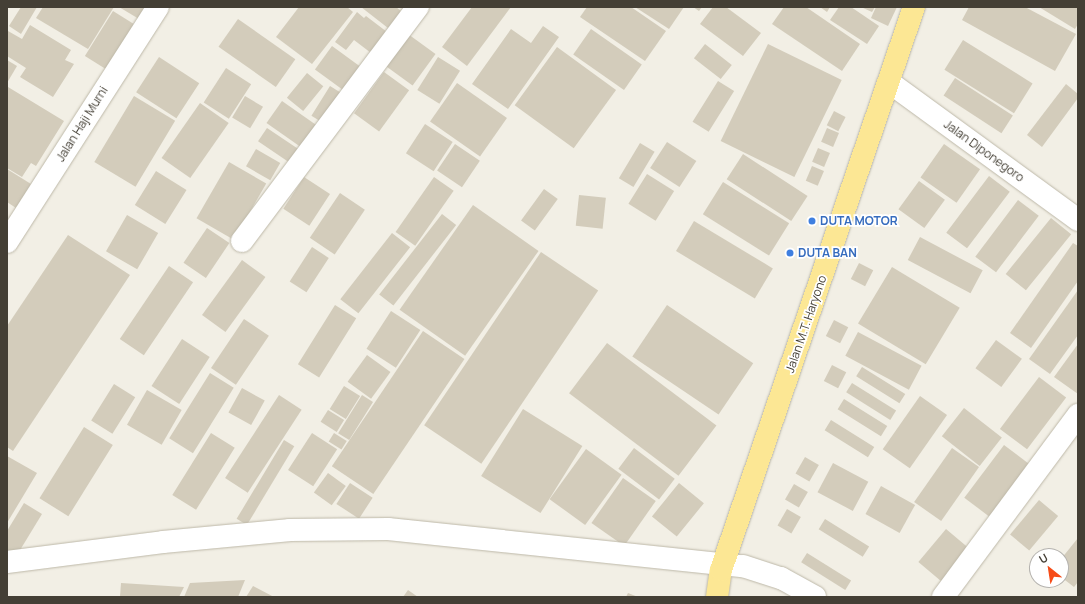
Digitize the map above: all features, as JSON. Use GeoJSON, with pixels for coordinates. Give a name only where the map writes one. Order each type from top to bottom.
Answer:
{"type":"FeatureCollection","features":[{"type":"Feature","properties":{"kind":"main road","name":"Jalan M.T. Haryono"},"geometry":{"type":"LineString","coordinates":[[716,597],[724,563],[914,7]]}},
{"type":"Feature","properties":{"kind":"street","name":"Jalan Haji Murni"},"geometry":{"type":"LineString","coordinates":[[7,242],[14,216],[158,7]]}},
{"type":"Feature","properties":{"kind":"street"},"geometry":{"type":"LineString","coordinates":[[242,241],[418,7]]}},
{"type":"Feature","properties":{"kind":"street","name":"Jalan Diponegoro"},"geometry":{"type":"LineString","coordinates":[[889,82],[1078,220]]}},
{"type":"Feature","properties":{"kind":"street"},"geometry":{"type":"LineString","coordinates":[[943,597],[1078,415]]}},
{"type":"Feature","properties":{"kind":"street"},"geometry":{"type":"LineString","coordinates":[[7,562],[163,542],[290,530],[388,529],[724,563],[759,570],[815,597]]}},
{"type":"Feature","properties":{"kind":"building"},"geometry":{"type":"Polygon","coordinates":[[[21,7],[37,7],[21,34],[9,26],[21,7]]]}},
{"type":"Feature","properties":{"kind":"building"},"geometry":{"type":"Polygon","coordinates":[[[43,7],[114,7],[88,49],[36,18],[43,7]]]}},
{"type":"Feature","properties":{"kind":"building"},"geometry":{"type":"Polygon","coordinates":[[[119,7],[146,7],[139,19],[119,7]]]}},
{"type":"Feature","properties":{"kind":"building"},"geometry":{"type":"Polygon","coordinates":[[[299,7],[347,7],[353,12],[312,64],[276,37],[299,7]]]}},
{"type":"Feature","properties":{"kind":"building"},"geometry":{"type":"Polygon","coordinates":[[[361,7],[396,7],[401,11],[388,28],[361,7]]]}},
{"type":"Feature","properties":{"kind":"building"},"geometry":{"type":"Polygon","coordinates":[[[472,7],[511,7],[467,66],[442,47],[472,7]]]}},
{"type":"Feature","properties":{"kind":"building"},"geometry":{"type":"Polygon","coordinates":[[[587,7],[631,7],[666,31],[645,61],[580,17],[587,7]]]}},
{"type":"Feature","properties":{"kind":"building"},"geometry":{"type":"Polygon","coordinates":[[[635,7],[684,7],[669,29],[635,7]]]}},
{"type":"Feature","properties":{"kind":"building"},"geometry":{"type":"Polygon","coordinates":[[[693,7],[702,7],[699,11],[693,7]]]}},
{"type":"Feature","properties":{"kind":"building"},"geometry":{"type":"Polygon","coordinates":[[[713,7],[726,7],[761,33],[743,56],[700,24],[713,7]]]}},
{"type":"Feature","properties":{"kind":"building"},"geometry":{"type":"Polygon","coordinates":[[[784,7],[806,7],[860,44],[842,71],[772,24],[784,7]]]}},
{"type":"Feature","properties":{"kind":"building"},"geometry":{"type":"Polygon","coordinates":[[[820,7],[830,7],[827,12],[820,7]]]}},
{"type":"Feature","properties":{"kind":"building"},"geometry":{"type":"Polygon","coordinates":[[[839,7],[851,7],[879,26],[867,44],[830,20],[839,7]]]}},
{"type":"Feature","properties":{"kind":"building"},"geometry":{"type":"Polygon","coordinates":[[[861,7],[875,7],[872,12],[861,7]]]}},
{"type":"Feature","properties":{"kind":"building"},"geometry":{"type":"Polygon","coordinates":[[[876,7],[897,7],[888,26],[871,18],[876,7]]]}},
{"type":"Feature","properties":{"kind":"building"},"geometry":{"type":"Polygon","coordinates":[[[969,7],[1025,7],[1076,34],[1055,71],[962,20],[969,7]]]}},
{"type":"Feature","properties":{"kind":"building"},"geometry":{"type":"Polygon","coordinates":[[[1039,7],[1078,7],[1078,24],[1075,29],[1039,7]]]}},
{"type":"Feature","properties":{"kind":"building"},"geometry":{"type":"Polygon","coordinates":[[[113,11],[134,24],[106,69],[85,56],[113,11]]]}},
{"type":"Feature","properties":{"kind":"building"},"geometry":{"type":"Polygon","coordinates":[[[357,12],[364,18],[366,16],[391,35],[375,56],[354,40],[346,50],[335,42],[357,12]]]}},
{"type":"Feature","properties":{"kind":"building"},"geometry":{"type":"Polygon","coordinates":[[[238,19],[295,59],[276,87],[218,47],[238,19]]]}},
{"type":"Feature","properties":{"kind":"building"},"geometry":{"type":"Polygon","coordinates":[[[30,25],[71,50],[65,60],[74,64],[53,97],[20,77],[26,68],[7,56],[8,31],[22,39],[30,25]]]}},
{"type":"Feature","properties":{"kind":"building"},"geometry":{"type":"Polygon","coordinates":[[[543,26],[559,37],[508,109],[472,84],[511,29],[531,43],[543,26]]]}},
{"type":"Feature","properties":{"kind":"building"},"geometry":{"type":"Polygon","coordinates":[[[591,29],[642,65],[624,90],[573,54],[591,29]]]}},
{"type":"Feature","properties":{"kind":"building"},"geometry":{"type":"Polygon","coordinates":[[[408,34],[436,54],[413,86],[385,66],[408,34]]]}},
{"type":"Feature","properties":{"kind":"building"},"geometry":{"type":"Polygon","coordinates":[[[963,40],[1033,83],[1014,113],[944,70],[963,40]]]}},
{"type":"Feature","properties":{"kind":"building"},"geometry":{"type":"Polygon","coordinates":[[[705,44],[732,65],[721,79],[694,58],[705,44]]]}},
{"type":"Feature","properties":{"kind":"building"},"geometry":{"type":"Polygon","coordinates":[[[768,44],[842,80],[794,177],[721,141],[768,44]]]}},
{"type":"Feature","properties":{"kind":"building"},"geometry":{"type":"Polygon","coordinates":[[[332,46],[364,69],[347,92],[315,69],[332,46]]]}},
{"type":"Feature","properties":{"kind":"building"},"geometry":{"type":"Polygon","coordinates":[[[557,47],[616,90],[574,148],[515,105],[557,47]]]}},
{"type":"Feature","properties":{"kind":"building"},"geometry":{"type":"Polygon","coordinates":[[[159,57],[199,83],[176,118],[136,92],[159,57]]]}},
{"type":"Feature","properties":{"kind":"building"},"geometry":{"type":"Polygon","coordinates":[[[438,57],[460,71],[439,104],[417,90],[438,57]]]}},
{"type":"Feature","properties":{"kind":"building"},"geometry":{"type":"Polygon","coordinates":[[[7,60],[17,66],[7,83],[7,60]]]}},
{"type":"Feature","properties":{"kind":"building"},"geometry":{"type":"Polygon","coordinates":[[[226,68],[251,84],[229,119],[204,102],[226,68]]]}},
{"type":"Feature","properties":{"kind":"building"},"geometry":{"type":"Polygon","coordinates":[[[384,72],[409,90],[379,131],[354,113],[384,72]]]}},
{"type":"Feature","properties":{"kind":"building"},"geometry":{"type":"Polygon","coordinates":[[[307,73],[323,86],[303,111],[287,98],[307,73]]]}},
{"type":"Feature","properties":{"kind":"building"},"geometry":{"type":"Polygon","coordinates":[[[955,78],[1013,116],[1001,133],[944,96],[955,78]]]}},
{"type":"Feature","properties":{"kind":"building"},"geometry":{"type":"Polygon","coordinates":[[[718,81],[734,91],[709,132],[693,122],[718,81]]]}},
{"type":"Feature","properties":{"kind":"building"},"geometry":{"type":"Polygon","coordinates":[[[457,83],[507,118],[480,156],[430,122],[457,83]]]}},
{"type":"Feature","properties":{"kind":"building"},"geometry":{"type":"Polygon","coordinates":[[[1066,84],[1078,94],[1078,98],[1042,147],[1027,135],[1066,84]]]}},
{"type":"Feature","properties":{"kind":"building"},"geometry":{"type":"Polygon","coordinates":[[[330,86],[346,96],[328,126],[311,116],[330,86]]]}},
{"type":"Feature","properties":{"kind":"building"},"geometry":{"type":"Polygon","coordinates":[[[8,87],[64,121],[36,166],[31,163],[22,177],[7,168],[8,87]]]}},
{"type":"Feature","properties":{"kind":"building"},"geometry":{"type":"Polygon","coordinates":[[[134,96],[175,121],[135,187],[94,162],[134,96]]]}},
{"type":"Feature","properties":{"kind":"building"},"geometry":{"type":"Polygon","coordinates":[[[245,96],[263,107],[250,128],[232,117],[245,96]]]}},
{"type":"Feature","properties":{"kind":"building"},"geometry":{"type":"Polygon","coordinates":[[[282,101],[321,128],[305,150],[267,123],[282,101]]]}},
{"type":"Feature","properties":{"kind":"building"},"geometry":{"type":"Polygon","coordinates":[[[200,103],[229,123],[190,178],[162,158],[200,103]]]}},
{"type":"Feature","properties":{"kind":"building"},"geometry":{"type":"Polygon","coordinates":[[[834,111],[846,117],[838,131],[827,125],[834,111]]]}},
{"type":"Feature","properties":{"kind":"building"},"geometry":{"type":"Polygon","coordinates":[[[425,124],[453,142],[434,171],[406,153],[425,124]]]}},
{"type":"Feature","properties":{"kind":"building"},"geometry":{"type":"Polygon","coordinates":[[[267,128],[300,150],[291,164],[258,141],[267,128]]]}},
{"type":"Feature","properties":{"kind":"building"},"geometry":{"type":"Polygon","coordinates":[[[827,128],[839,133],[833,147],[821,142],[827,128]]]}},
{"type":"Feature","properties":{"kind":"building"},"geometry":{"type":"Polygon","coordinates":[[[667,142],[696,161],[679,187],[650,168],[667,142]]]}},
{"type":"Feature","properties":{"kind":"building"},"geometry":{"type":"Polygon","coordinates":[[[640,143],[655,152],[633,187],[619,178],[640,143]]]}},
{"type":"Feature","properties":{"kind":"building"},"geometry":{"type":"Polygon","coordinates":[[[455,144],[480,161],[462,187],[437,171],[455,144]]]}},
{"type":"Feature","properties":{"kind":"building"},"geometry":{"type":"Polygon","coordinates":[[[944,144],[980,169],[957,203],[920,178],[944,144]]]}},
{"type":"Feature","properties":{"kind":"building"},"geometry":{"type":"Polygon","coordinates":[[[818,148],[830,153],[824,167],[812,162],[818,148]]]}},
{"type":"Feature","properties":{"kind":"building"},"geometry":{"type":"Polygon","coordinates":[[[256,149],[280,163],[270,180],[246,166],[256,149]]]}},
{"type":"Feature","properties":{"kind":"building"},"geometry":{"type":"Polygon","coordinates":[[[743,154],[808,196],[791,221],[727,179],[743,154]]]}},
{"type":"Feature","properties":{"kind":"building"},"geometry":{"type":"Polygon","coordinates":[[[229,162],[266,184],[234,240],[196,218],[229,162]]]}},
{"type":"Feature","properties":{"kind":"building"},"geometry":{"type":"Polygon","coordinates":[[[812,166],[824,171],[818,186],[806,181],[812,166]]]}},
{"type":"Feature","properties":{"kind":"building"},"geometry":{"type":"Polygon","coordinates":[[[7,169],[31,184],[16,208],[7,202],[7,169]]]}},
{"type":"Feature","properties":{"kind":"building"},"geometry":{"type":"Polygon","coordinates":[[[156,171],[187,190],[165,224],[135,205],[156,171]]]}},
{"type":"Feature","properties":{"kind":"building"},"geometry":{"type":"Polygon","coordinates":[[[647,174],[674,191],[656,221],[628,204],[647,174]]]}},
{"type":"Feature","properties":{"kind":"building"},"geometry":{"type":"Polygon","coordinates":[[[989,176],[1010,192],[967,248],[946,233],[989,176]]]}},
{"type":"Feature","properties":{"kind":"building"},"geometry":{"type":"Polygon","coordinates":[[[304,177],[330,194],[309,226],[283,209],[304,177]]]}},
{"type":"Feature","properties":{"kind":"building"},"geometry":{"type":"Polygon","coordinates":[[[434,177],[454,191],[415,246],[396,232],[434,177]]]}},
{"type":"Feature","properties":{"kind":"building"},"geometry":{"type":"Polygon","coordinates":[[[919,181],[945,200],[924,228],[898,209],[919,181]]]}},
{"type":"Feature","properties":{"kind":"building"},"geometry":{"type":"Polygon","coordinates":[[[723,182],[789,223],[769,256],[703,214],[723,182]]]}},
{"type":"Feature","properties":{"kind":"building"},"geometry":{"type":"Polygon","coordinates":[[[544,189],[558,199],[535,231],[521,221],[544,189]]]}},
{"type":"Feature","properties":{"kind":"building"},"geometry":{"type":"Polygon","coordinates":[[[340,193],[365,210],[335,255],[310,238],[340,193]]]}},
{"type":"Feature","properties":{"kind":"building"},"geometry":{"type":"Polygon","coordinates":[[[579,195],[606,198],[603,229],[576,226],[579,195]]]}},
{"type":"Feature","properties":{"kind":"building"},"geometry":{"type":"Polygon","coordinates":[[[1018,200],[1039,216],[996,272],[975,257],[1018,200]]]}},
{"type":"Feature","properties":{"kind":"building"},"geometry":{"type":"Polygon","coordinates":[[[473,205],[539,251],[465,356],[400,310],[473,205]]]}},
{"type":"Feature","properties":{"kind":"building"},"geometry":{"type":"Polygon","coordinates":[[[442,214],[456,225],[393,305],[379,294],[442,214]]]}},
{"type":"Feature","properties":{"kind":"building"},"geometry":{"type":"Polygon","coordinates":[[[127,215],[158,233],[137,269],[106,251],[127,215]]]}},
{"type":"Feature","properties":{"kind":"building"},"geometry":{"type":"Polygon","coordinates":[[[1051,218],[1071,234],[1026,290],[1006,274],[1051,218]]]}},
{"type":"Feature","properties":{"kind":"building"},"geometry":{"type":"Polygon","coordinates":[[[694,221],[773,268],[755,298],[676,251],[694,221]]]}},
{"type":"Feature","properties":{"kind":"building"},"geometry":{"type":"Polygon","coordinates":[[[207,228],[229,243],[206,278],[184,263],[207,228]]]}},
{"type":"Feature","properties":{"kind":"building"},"geometry":{"type":"Polygon","coordinates":[[[392,233],[410,247],[358,313],[340,299],[392,233]]]}},
{"type":"Feature","properties":{"kind":"building"},"geometry":{"type":"Polygon","coordinates":[[[68,235],[130,275],[13,451],[7,447],[7,326],[68,235]]]}},
{"type":"Feature","properties":{"kind":"building"},"geometry":{"type":"Polygon","coordinates":[[[920,237],[983,270],[970,293],[908,260],[920,237]]]}},
{"type":"Feature","properties":{"kind":"building"},"geometry":{"type":"Polygon","coordinates":[[[1073,243],[1078,246],[1078,281],[1031,348],[1010,333],[1073,243]]]}},
{"type":"Feature","properties":{"kind":"building"},"geometry":{"type":"Polygon","coordinates":[[[312,247],[329,258],[306,292],[290,281],[312,247]]]}},
{"type":"Feature","properties":{"kind":"building"},"geometry":{"type":"Polygon","coordinates":[[[541,252],[598,291],[481,464],[424,425],[541,252]]]}},
{"type":"Feature","properties":{"kind":"building"},"geometry":{"type":"Polygon","coordinates":[[[242,260],[265,277],[225,332],[202,315],[242,260]]]}},
{"type":"Feature","properties":{"kind":"building"},"geometry":{"type":"Polygon","coordinates":[[[859,263],[873,270],[865,286],[851,279],[859,263]]]}},
{"type":"Feature","properties":{"kind":"building"},"geometry":{"type":"Polygon","coordinates":[[[169,266],[193,282],[144,355],[120,339],[169,266]]]}},
{"type":"Feature","properties":{"kind":"building"},"geometry":{"type":"Polygon","coordinates":[[[892,267],[960,308],[926,364],[858,324],[892,267]]]}},
{"type":"Feature","properties":{"kind":"building"},"geometry":{"type":"Polygon","coordinates":[[[1078,290],[1078,335],[1050,374],[1029,359],[1078,290]]]}},
{"type":"Feature","properties":{"kind":"building"},"geometry":{"type":"Polygon","coordinates":[[[335,305],[356,318],[319,378],[298,364],[335,305]]]}},
{"type":"Feature","properties":{"kind":"building"},"geometry":{"type":"Polygon","coordinates":[[[667,305],[753,363],[719,415],[632,356],[667,305]]]}},
{"type":"Feature","properties":{"kind":"building"},"geometry":{"type":"Polygon","coordinates":[[[391,311],[420,330],[396,368],[366,349],[391,311]]]}},
{"type":"Feature","properties":{"kind":"building"},"geometry":{"type":"Polygon","coordinates":[[[244,319],[269,336],[236,385],[211,368],[244,319]]]}},
{"type":"Feature","properties":{"kind":"building"},"geometry":{"type":"Polygon","coordinates":[[[834,320],[848,327],[840,343],[826,336],[834,320]]]}},
{"type":"Feature","properties":{"kind":"building"},"geometry":{"type":"Polygon","coordinates":[[[423,331],[464,359],[373,494],[332,466],[423,331]]]}},
{"type":"Feature","properties":{"kind":"building"},"geometry":{"type":"Polygon","coordinates":[[[858,332],[922,366],[909,390],[845,356],[858,332]]]}},
{"type":"Feature","properties":{"kind":"building"},"geometry":{"type":"Polygon","coordinates":[[[182,339],[210,357],[179,404],[152,386],[182,339]]]}},
{"type":"Feature","properties":{"kind":"building"},"geometry":{"type":"Polygon","coordinates":[[[996,340],[1022,359],[1001,387],[975,368],[996,340]]]}},
{"type":"Feature","properties":{"kind":"building"},"geometry":{"type":"Polygon","coordinates":[[[607,343],[716,425],[678,476],[569,393],[607,343]]]}},
{"type":"Feature","properties":{"kind":"building"},"geometry":{"type":"Polygon","coordinates":[[[1078,344],[1078,394],[1054,377],[1078,344]]]}},
{"type":"Feature","properties":{"kind":"building"},"geometry":{"type":"Polygon","coordinates":[[[367,355],[390,372],[371,399],[348,382],[367,355]]]}},
{"type":"Feature","properties":{"kind":"building"},"geometry":{"type":"Polygon","coordinates":[[[832,365],[846,372],[838,388],[824,381],[832,365]]]}},
{"type":"Feature","properties":{"kind":"building"},"geometry":{"type":"Polygon","coordinates":[[[862,367],[905,394],[899,403],[856,376],[862,367]]]}},
{"type":"Feature","properties":{"kind":"building"},"geometry":{"type":"Polygon","coordinates":[[[210,373],[234,388],[193,453],[169,438],[210,373]]]}},
{"type":"Feature","properties":{"kind":"building"},"geometry":{"type":"Polygon","coordinates":[[[1039,377],[1066,397],[1027,449],[1000,429],[1039,377]]]}},
{"type":"Feature","properties":{"kind":"building"},"geometry":{"type":"Polygon","coordinates":[[[852,383],[896,411],[890,420],[846,392],[852,383]]]}},
{"type":"Feature","properties":{"kind":"building"},"geometry":{"type":"Polygon","coordinates":[[[114,384],[135,397],[112,434],[91,420],[114,384]]]}},
{"type":"Feature","properties":{"kind":"building"},"geometry":{"type":"Polygon","coordinates":[[[344,386],[360,396],[346,419],[330,409],[344,386]]]}},
{"type":"Feature","properties":{"kind":"building"},"geometry":{"type":"Polygon","coordinates":[[[242,388],[265,401],[251,425],[228,412],[242,388]]]}},
{"type":"Feature","properties":{"kind":"building"},"geometry":{"type":"Polygon","coordinates":[[[147,390],[182,410],[162,445],[127,425],[147,390]]]}},
{"type":"Feature","properties":{"kind":"building"},"geometry":{"type":"Polygon","coordinates":[[[279,395],[302,410],[248,493],[225,478],[279,395]]]}},
{"type":"Feature","properties":{"kind":"building"},"geometry":{"type":"Polygon","coordinates":[[[362,395],[373,402],[349,440],[338,433],[362,395]]]}},
{"type":"Feature","properties":{"kind":"building"},"geometry":{"type":"Polygon","coordinates":[[[920,396],[947,415],[910,468],[883,449],[920,396]]]}},
{"type":"Feature","properties":{"kind":"building"},"geometry":{"type":"Polygon","coordinates":[[[844,399],[887,426],[881,436],[838,409],[844,399]]]}},
{"type":"Feature","properties":{"kind":"building"},"geometry":{"type":"Polygon","coordinates":[[[964,408],[1002,438],[980,466],[942,436],[964,408]]]}},
{"type":"Feature","properties":{"kind":"building"},"geometry":{"type":"Polygon","coordinates":[[[523,409],[582,446],[540,513],[481,476],[523,409]]]}},
{"type":"Feature","properties":{"kind":"building"},"geometry":{"type":"Polygon","coordinates":[[[328,410],[344,420],[337,432],[321,422],[328,410]]]}},
{"type":"Feature","properties":{"kind":"building"},"geometry":{"type":"Polygon","coordinates":[[[831,420],[874,447],[868,457],[825,430],[831,420]]]}},
{"type":"Feature","properties":{"kind":"building"},"geometry":{"type":"Polygon","coordinates":[[[84,427],[113,445],[68,516],[39,498],[84,427]]]}},
{"type":"Feature","properties":{"kind":"building"},"geometry":{"type":"Polygon","coordinates":[[[211,433],[235,448],[196,510],[172,495],[211,433]]]}},
{"type":"Feature","properties":{"kind":"building"},"geometry":{"type":"Polygon","coordinates":[[[312,433],[337,449],[313,486],[288,470],[312,433]]]}},
{"type":"Feature","properties":{"kind":"building"},"geometry":{"type":"Polygon","coordinates":[[[334,433],[347,441],[341,449],[329,441],[334,433]]]}},
{"type":"Feature","properties":{"kind":"building"},"geometry":{"type":"Polygon","coordinates":[[[284,440],[294,446],[247,525],[237,519],[284,440]]]}},
{"type":"Feature","properties":{"kind":"building"},"geometry":{"type":"Polygon","coordinates":[[[1004,445],[1031,465],[991,518],[964,498],[1004,445]]]}},
{"type":"Feature","properties":{"kind":"building"},"geometry":{"type":"Polygon","coordinates":[[[634,448],[675,479],[659,499],[618,469],[634,448]]]}},
{"type":"Feature","properties":{"kind":"building"},"geometry":{"type":"Polygon","coordinates":[[[952,448],[979,467],[941,521],[914,502],[952,448]]]}},
{"type":"Feature","properties":{"kind":"building"},"geometry":{"type":"Polygon","coordinates":[[[586,449],[622,475],[585,525],[550,499],[586,449]]]}},
{"type":"Feature","properties":{"kind":"building"},"geometry":{"type":"Polygon","coordinates":[[[7,456],[37,473],[7,523],[7,456]]]}},
{"type":"Feature","properties":{"kind":"building"},"geometry":{"type":"Polygon","coordinates":[[[805,457],[819,465],[809,481],[796,473],[805,457]]]}},
{"type":"Feature","properties":{"kind":"building"},"geometry":{"type":"Polygon","coordinates":[[[833,463],[868,482],[853,511],[818,492],[833,463]]]}},
{"type":"Feature","properties":{"kind":"building"},"geometry":{"type":"Polygon","coordinates":[[[328,473],[346,486],[332,505],[314,492],[328,473]]]}},
{"type":"Feature","properties":{"kind":"building"},"geometry":{"type":"Polygon","coordinates":[[[623,478],[656,501],[624,546],[591,523],[623,478]]]}},
{"type":"Feature","properties":{"kind":"building"},"geometry":{"type":"Polygon","coordinates":[[[350,483],[373,498],[359,519],[336,504],[350,483]]]}},
{"type":"Feature","properties":{"kind":"building"},"geometry":{"type":"Polygon","coordinates":[[[679,483],[704,503],[677,537],[652,516],[679,483]]]}},
{"type":"Feature","properties":{"kind":"building"},"geometry":{"type":"Polygon","coordinates":[[[794,484],[808,492],[799,508],[785,500],[794,484]]]}},
{"type":"Feature","properties":{"kind":"building"},"geometry":{"type":"Polygon","coordinates":[[[881,486],[915,505],[900,533],[865,514],[881,486]]]}},
{"type":"Feature","properties":{"kind":"building"},"geometry":{"type":"Polygon","coordinates":[[[1039,500],[1058,516],[1031,548],[1029,548],[1029,550],[1010,534],[1039,500]]]}},
{"type":"Feature","properties":{"kind":"building"},"geometry":{"type":"Polygon","coordinates":[[[24,503],[42,514],[14,560],[7,556],[7,531],[24,503]]]}},
{"type":"Feature","properties":{"kind":"building"},"geometry":{"type":"Polygon","coordinates":[[[787,509],[801,517],[791,533],[778,525],[787,509]]]}},
{"type":"Feature","properties":{"kind":"building"},"geometry":{"type":"Polygon","coordinates":[[[825,519],[869,547],[863,557],[819,529],[825,519]]]}},
{"type":"Feature","properties":{"kind":"building"},"geometry":{"type":"Polygon","coordinates":[[[946,529],[971,550],[944,583],[918,562],[946,529]]]}},
{"type":"Feature","properties":{"kind":"building"},"geometry":{"type":"Polygon","coordinates":[[[1078,538],[1078,582],[1074,587],[1069,583],[1069,549],[1078,538]]]}},
{"type":"Feature","properties":{"kind":"building"},"geometry":{"type":"Polygon","coordinates":[[[807,553],[851,581],[845,590],[801,562],[807,553]]]}},
{"type":"Feature","properties":{"kind":"building"},"geometry":{"type":"Polygon","coordinates":[[[245,580],[238,597],[184,597],[190,583],[245,580]]]}},
{"type":"Feature","properties":{"kind":"building"},"geometry":{"type":"Polygon","coordinates":[[[121,583],[184,587],[179,597],[120,597],[121,583]]]}},
{"type":"Feature","properties":{"kind":"building"},"geometry":{"type":"Polygon","coordinates":[[[253,586],[274,597],[246,597],[253,586]]]}},
{"type":"Feature","properties":{"kind":"building"},"geometry":{"type":"Polygon","coordinates":[[[408,590],[418,597],[403,597],[408,590]]]}},
{"type":"Feature","properties":{"kind":"building"},"geometry":{"type":"Polygon","coordinates":[[[628,593],[638,597],[626,597],[628,593]]]}},
{"type":"Feature","properties":{"kind":"place","name":"DUTA MOTOR"},"geometry":{"type":"Point","coordinates":[812,221]}},
{"type":"Feature","properties":{"kind":"place","name":"DUTA BAN"},"geometry":{"type":"Point","coordinates":[790,253]}}]}
